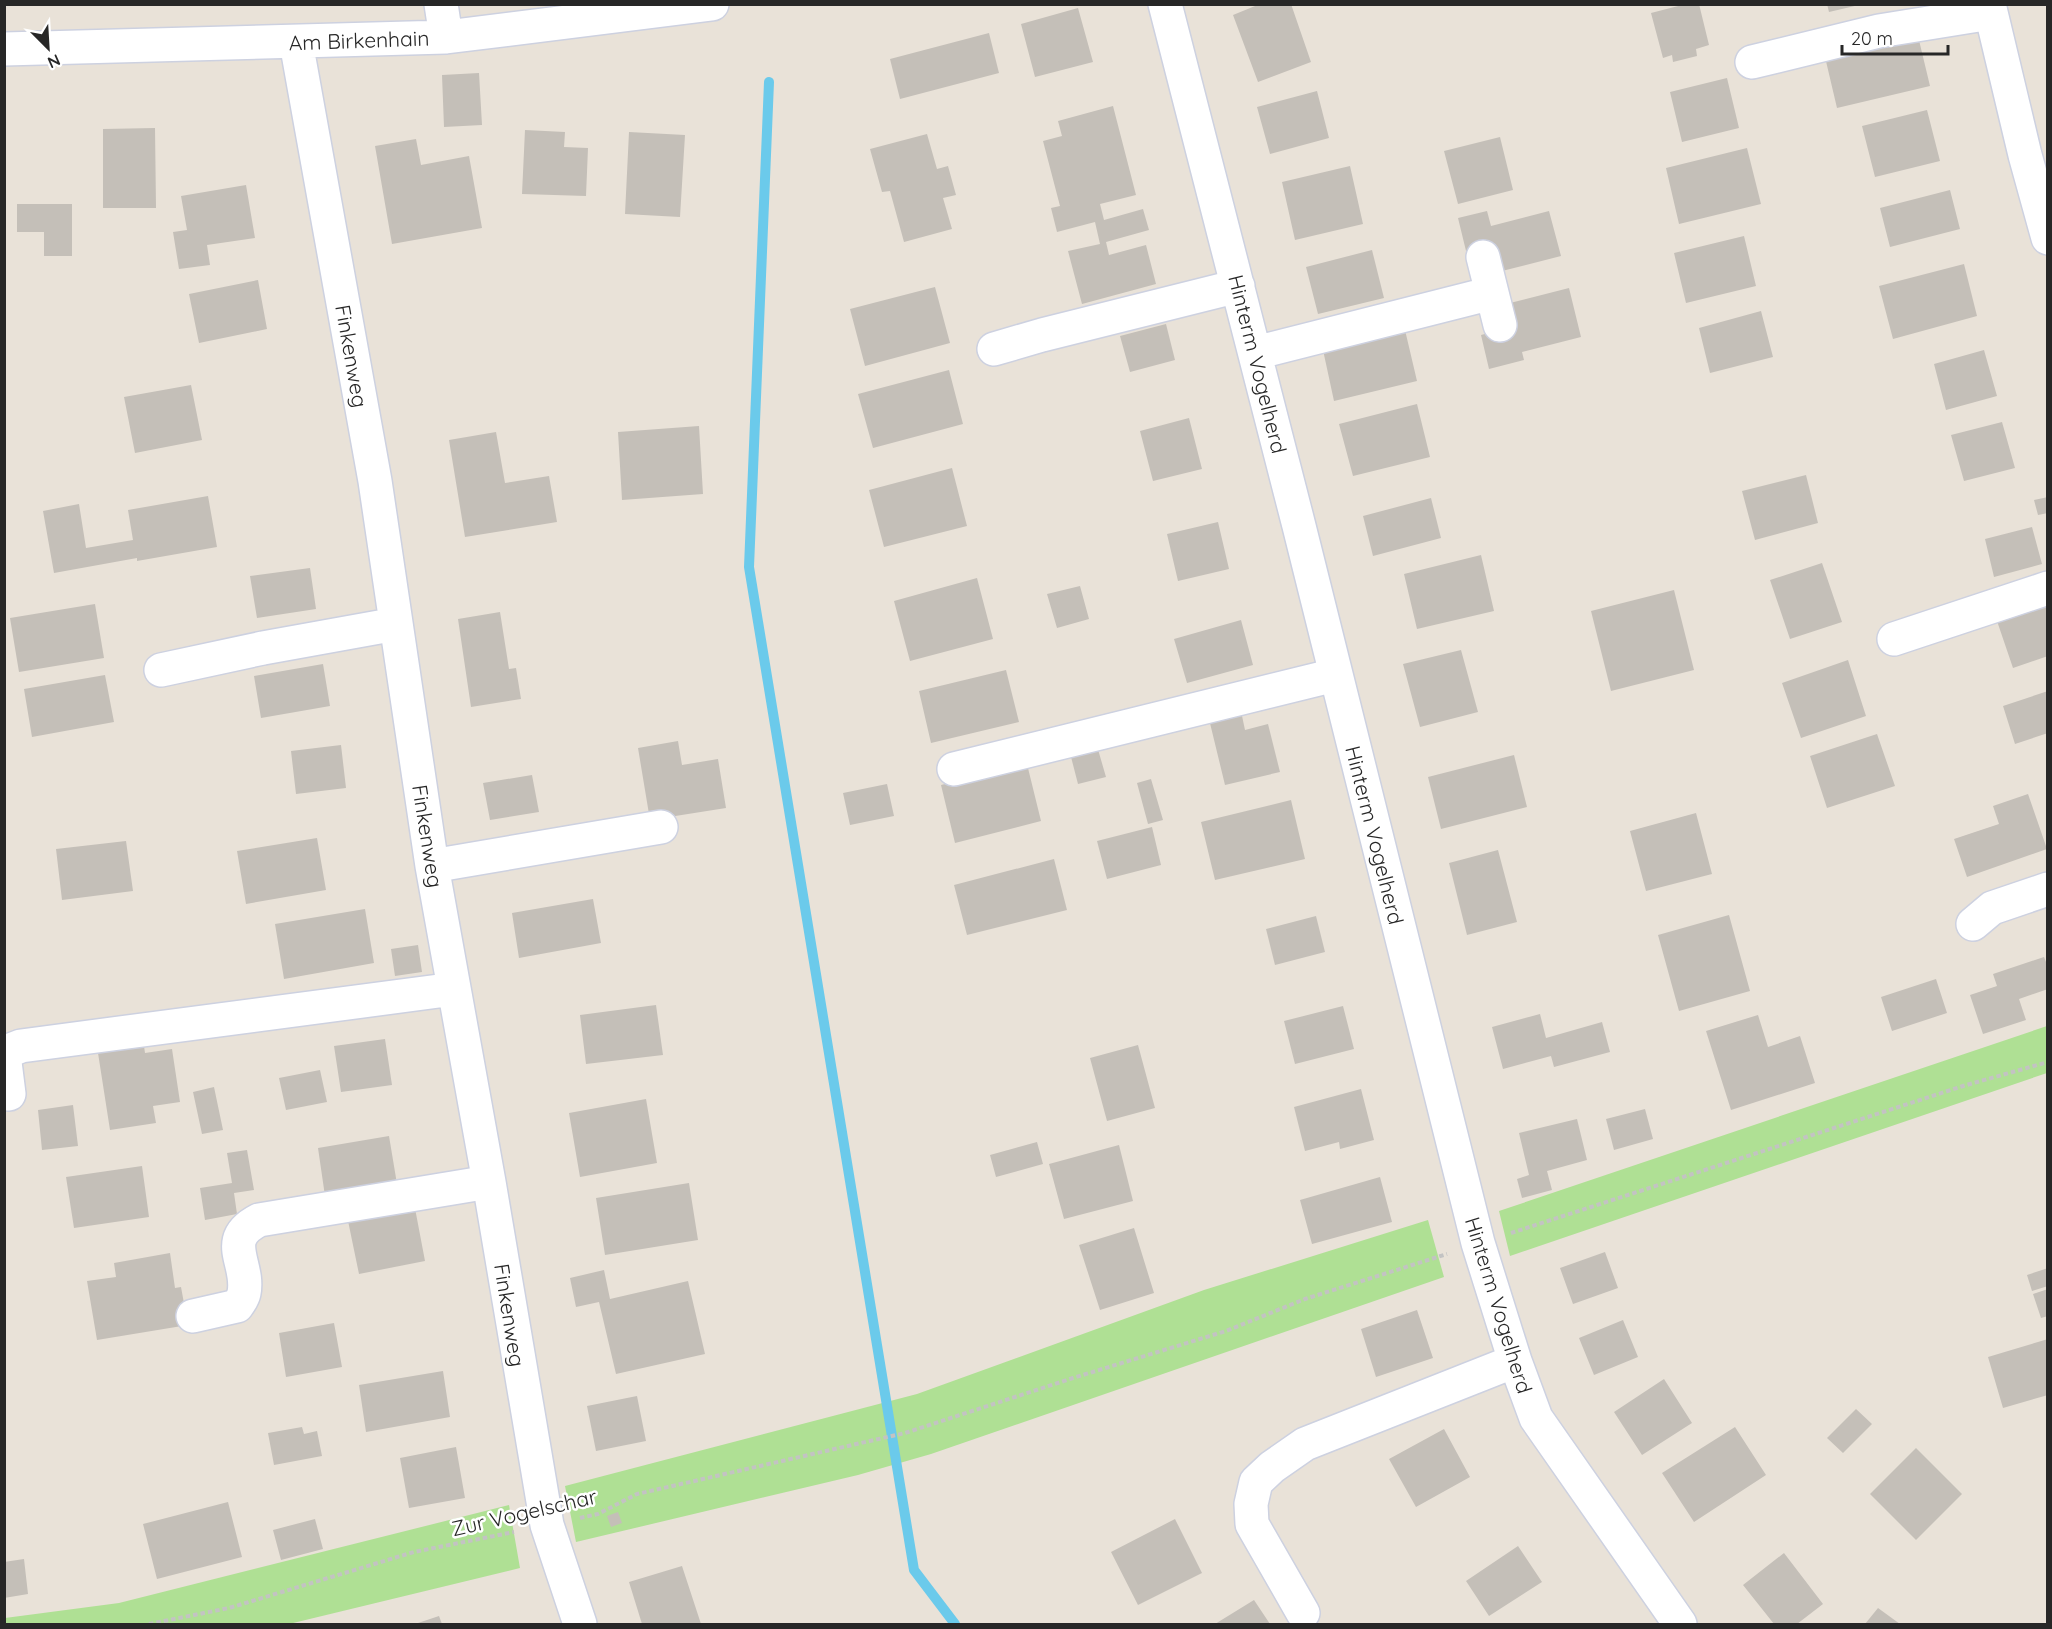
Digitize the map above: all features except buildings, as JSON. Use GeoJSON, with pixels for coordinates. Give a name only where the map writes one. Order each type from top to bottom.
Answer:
{"type":"FeatureCollection","features":[{"type":"Feature","properties":{"kind":"street"},"geometry":{"type":"LineString","coordinates":[[441,4],[446,37]]}},
{"type":"Feature","properties":{"kind":"street","name":"Am Birkenhain"},"geometry":{"type":"LineString","coordinates":[[4,49],[446,37],[712,4]]}},
{"type":"Feature","properties":{"kind":"street","name":"Hinterm Vogelherd"},"geometry":{"type":"LineString","coordinates":[[1165,4],[1255,352],[1478,1244],[1515,1361],[1536,1418],[1680,1624]]}},
{"type":"Feature","properties":{"kind":"street"},"geometry":{"type":"LineString","coordinates":[[1752,62],[1879,31],[1990,9],[2025,155],[2048,238]]}},
{"type":"Feature","properties":{"kind":"street","name":"Finkenweg"},"geometry":{"type":"LineString","coordinates":[[296,42],[375,481],[432,866],[489,1182],[547,1525],[580,1624]]}},
{"type":"Feature","properties":{"kind":"street"},"geometry":{"type":"LineString","coordinates":[[1483,258],[1500,325]]}},
{"type":"Feature","properties":{"kind":"street"},"geometry":{"type":"LineString","coordinates":[[994,349],[1238,286]]}},
{"type":"Feature","properties":{"kind":"street"},"geometry":{"type":"LineString","coordinates":[[1255,352],[1492,293]]}},
{"type":"Feature","properties":{"kind":"street"},"geometry":{"type":"LineString","coordinates":[[1894,639],[2048,588]]}},
{"type":"Feature","properties":{"kind":"street"},"geometry":{"type":"LineString","coordinates":[[161,670],[263,648],[396,624]]}},
{"type":"Feature","properties":{"kind":"street"},"geometry":{"type":"LineString","coordinates":[[954,769],[1335,675]]}},
{"type":"Feature","properties":{"kind":"street"},"geometry":{"type":"LineString","coordinates":[[432,866],[661,826]]}},
{"type":"Feature","properties":{"kind":"street"},"geometry":{"type":"LineString","coordinates":[[1973,924],[1992,908],[2048,889]]}},
{"type":"Feature","properties":{"kind":"street"},"geometry":{"type":"LineString","coordinates":[[9,1094],[5,1062],[8,1051],[21,1046],[454,989]]}},
{"type":"Feature","properties":{"kind":"street"},"geometry":{"type":"LineString","coordinates":[[193,1316],[237,1306],[244,1295],[245,1284],[239,1250],[240,1235],[248,1226],[259,1220],[489,1182]]}},
{"type":"Feature","properties":{"kind":"street"},"geometry":{"type":"LineString","coordinates":[[1303,1613],[1252,1524],[1251,1504],[1256,1482],[1272,1467],[1305,1444],[1515,1361]]}},
{"type":"Feature","properties":{"kind":"path","name":"Zur Vogelschar"},"geometry":{"type":"LineString","coordinates":[[149,1624],[229,1608],[414,1552],[598,1514],[637,1494],[905,1433]]}},
{"type":"Feature","properties":{"kind":"green space"},"geometry":{"type":"Polygon","coordinates":[[[2047,1026],[2047,1073],[1510,1256],[1499,1211],[2047,1026]]]}},
{"type":"Feature","properties":{"kind":"green space"},"geometry":{"type":"Polygon","coordinates":[[[1428,1220],[1444,1277],[931,1454],[858,1475],[576,1542],[565,1486],[917,1394],[1204,1290],[1428,1220]]]}},
{"type":"Feature","properties":{"kind":"green space"},"geometry":{"type":"Polygon","coordinates":[[[509,1505],[520,1568],[289,1624],[5,1624],[5,1618],[119,1603],[509,1505]]]}},
{"type":"Feature","properties":{"kind":"waterway"},"geometry":{"type":"LineString","coordinates":[[769,82],[749,567],[914,1570],[955,1624]]}}]}
